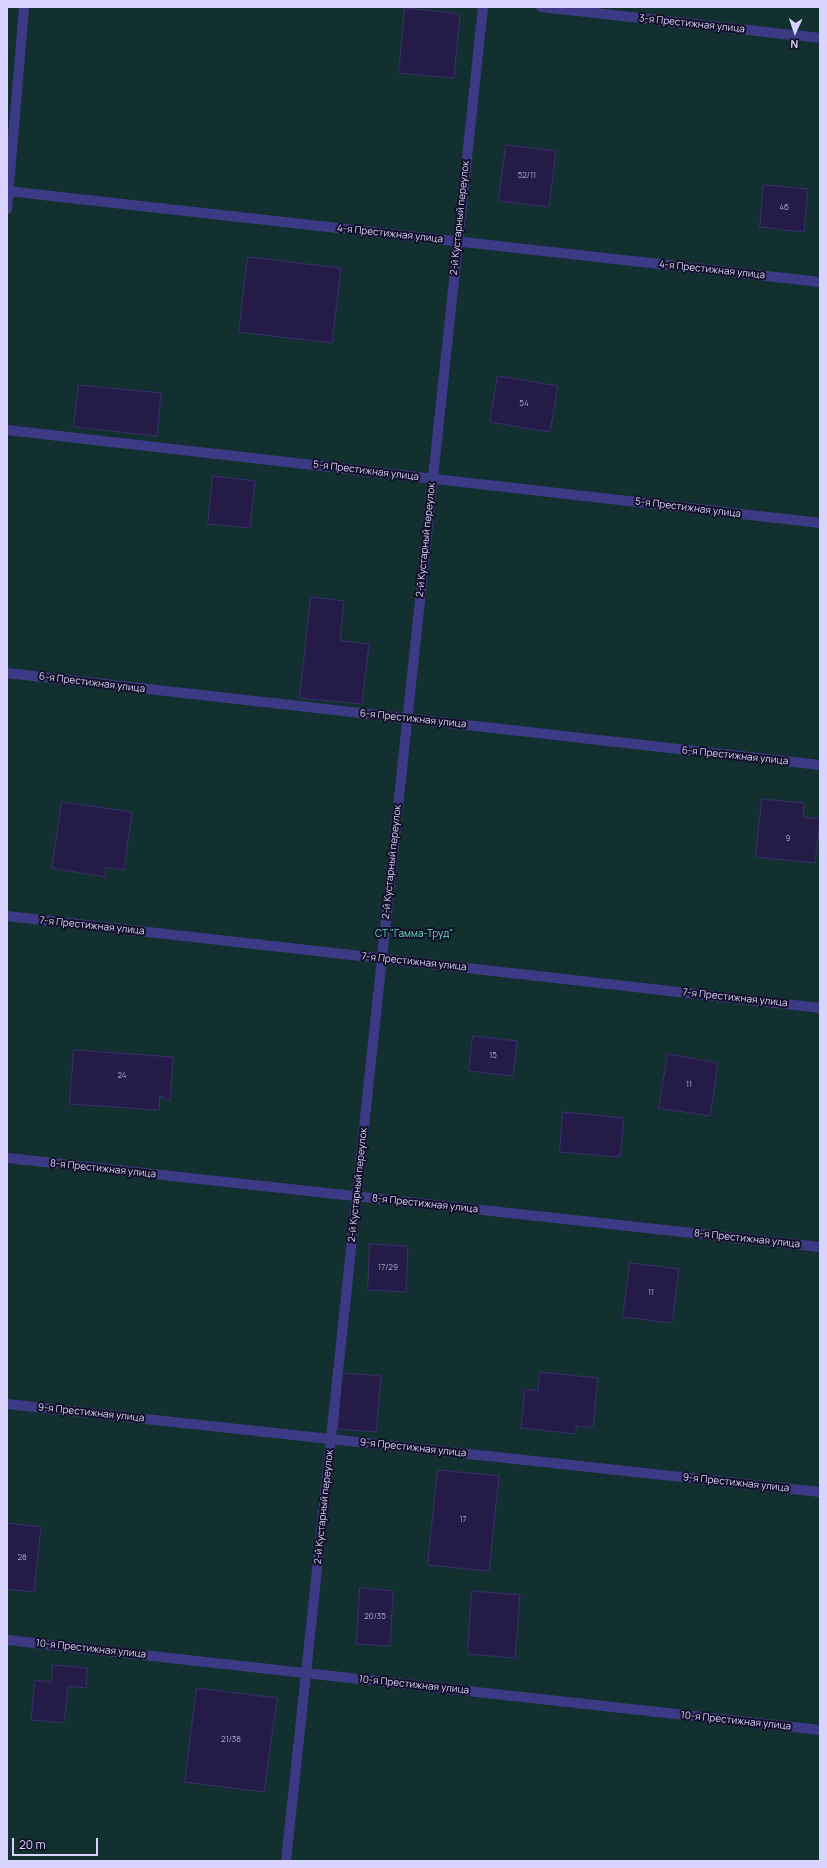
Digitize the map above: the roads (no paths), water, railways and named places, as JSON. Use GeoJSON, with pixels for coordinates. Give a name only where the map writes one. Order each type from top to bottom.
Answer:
{"type":"FeatureCollection","features":[{"type":"Feature","properties":{"kind":"lane"},"geometry":{"type":"LineString","coordinates":[[7,209],[24,7]]}},
{"type":"Feature","properties":{"kind":"lane","name":"2-й Кустарный переулок"},"geometry":{"type":"LineString","coordinates":[[286,1861],[483,7]]}},
{"type":"Feature","properties":{"kind":"lane","name":"3-я Престижная улица"},"geometry":{"type":"LineString","coordinates":[[541,7],[820,38]]}},
{"type":"Feature","properties":{"kind":"lane","name":"4-я Престижная улица"},"geometry":{"type":"LineString","coordinates":[[8,191],[820,282]]}},
{"type":"Feature","properties":{"kind":"lane","name":"5-я Престижная улица"},"geometry":{"type":"LineString","coordinates":[[7,430],[820,523]]}},
{"type":"Feature","properties":{"kind":"lane","name":"6-я Престижная улица"},"geometry":{"type":"LineString","coordinates":[[7,673],[820,766]]}},
{"type":"Feature","properties":{"kind":"lane","name":"7-я Престижная улица"},"geometry":{"type":"LineString","coordinates":[[7,916],[820,1008]]}},
{"type":"Feature","properties":{"kind":"lane","name":"8-я Престижная улица"},"geometry":{"type":"LineString","coordinates":[[7,1158],[820,1247]]}},
{"type":"Feature","properties":{"kind":"lane","name":"9-я Престижная улица"},"geometry":{"type":"LineString","coordinates":[[7,1404],[820,1492]]}},
{"type":"Feature","properties":{"kind":"lane","name":"10-я Престижная улица"},"geometry":{"type":"LineString","coordinates":[[7,1640],[820,1730]]}},
{"type":"Feature","properties":{"kind":"park label","name":"СТ \"Гамма-Труд\""},"geometry":{"type":"Point","coordinates":[414,934]}}]}
